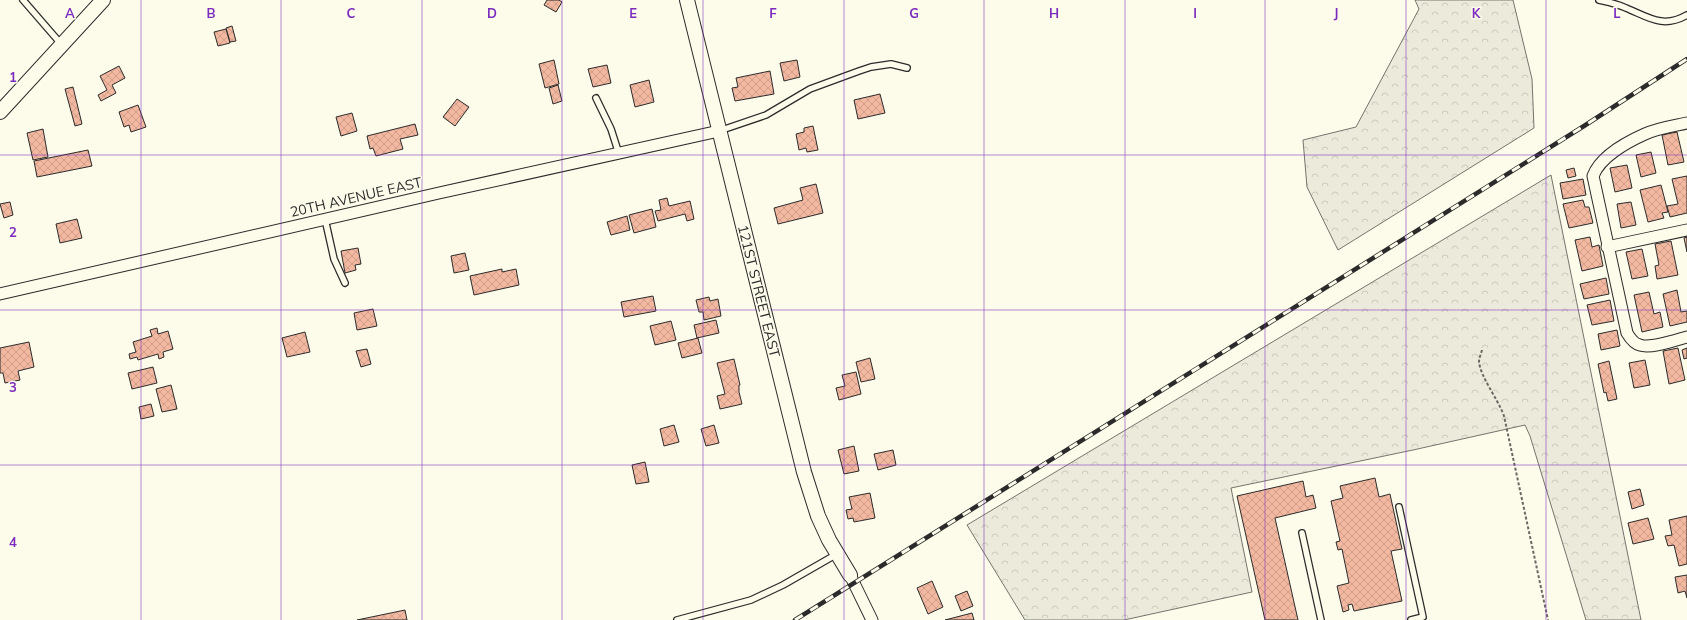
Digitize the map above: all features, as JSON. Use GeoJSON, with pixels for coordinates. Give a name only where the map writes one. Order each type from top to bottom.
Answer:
{"type":"FeatureCollection","features":[{"type":"Feature","properties":{"kind":"street"},"geometry":{"type":"LineString","coordinates":[[0,112],[103,0]]}},
{"type":"Feature","properties":{"kind":"street","name":"121ST STREET EAST"},"geometry":{"type":"LineString","coordinates":[[687,0],[804,472],[818,516],[837,554],[850,575]]}},
{"type":"Feature","properties":{"kind":"street"},"geometry":{"type":"LineString","coordinates":[[1687,123],[1645,133],[1612,154],[1600,164],[1593,176],[1627,332],[1634,342],[1640,346],[1647,346],[1687,337]]}},
{"type":"Feature","properties":{"kind":"street","name":"20TH AVENUE EAST"},"geometry":{"type":"LineString","coordinates":[[0,294],[325,219],[719,131]]}},
{"type":"Feature","properties":{"kind":"street"},"geometry":{"type":"LineString","coordinates":[[1608,248],[1687,230]]}},
{"type":"Feature","properties":{"kind":"street"},"geometry":{"type":"LineString","coordinates":[[850,575],[872,620]]}},
{"type":"Feature","properties":{"kind":"lane"},"geometry":{"type":"LineString","coordinates":[[23,0],[62,45]]}},
{"type":"Feature","properties":{"kind":"lane"},"geometry":{"type":"LineString","coordinates":[[1599,0],[1625,7],[1646,18],[1668,22],[1687,15]]}},
{"type":"Feature","properties":{"kind":"lane"},"geometry":{"type":"LineString","coordinates":[[719,131],[766,115],[810,89],[871,67],[891,64],[907,68]]}},
{"type":"Feature","properties":{"kind":"lane"},"geometry":{"type":"LineString","coordinates":[[596,98],[619,154]]}},
{"type":"Feature","properties":{"kind":"lane"},"geometry":{"type":"LineString","coordinates":[[325,219],[334,259],[345,283]]}},
{"type":"Feature","properties":{"kind":"lane"},"geometry":{"type":"LineString","coordinates":[[1399,507],[1423,618],[1411,620]]}},
{"type":"Feature","properties":{"kind":"lane"},"geometry":{"type":"LineString","coordinates":[[1302,533],[1321,620]]}},
{"type":"Feature","properties":{"kind":"lane"},"geometry":{"type":"LineString","coordinates":[[677,620],[751,600],[783,585],[837,554]]}},
{"type":"Feature","properties":{"kind":"path"},"geometry":{"type":"LineString","coordinates":[[1482,350],[1479,361],[1481,371],[1500,403],[1504,416],[1548,620]]}},
{"type":"Feature","properties":{"kind":"green space"},"geometry":{"type":"Polygon","coordinates":[[[1415,0],[1513,0],[1532,79],[1534,128],[1338,250],[1307,187],[1303,140],[1356,127],[1419,9],[1415,0]]]}},
{"type":"Feature","properties":{"kind":"green space"},"geometry":{"type":"Polygon","coordinates":[[[1551,175],[1641,620],[1586,620],[1530,436],[1525,425],[1231,488],[1252,592],[1124,620],[1025,620],[967,525],[1551,175]]]}},
{"type":"Feature","properties":{"kind":"building"},"geometry":{"type":"Polygon","coordinates":[[[547,0],[559,0],[562,2],[556,12],[544,5],[547,0]]]}},
{"type":"Feature","properties":{"kind":"building"},"geometry":{"type":"Polygon","coordinates":[[[232,26],[236,41],[230,42],[226,28],[232,26]]]}},
{"type":"Feature","properties":{"kind":"building"},"geometry":{"type":"Polygon","coordinates":[[[226,29],[230,43],[218,46],[214,32],[226,29]]]}},
{"type":"Feature","properties":{"kind":"building"},"geometry":{"type":"Polygon","coordinates":[[[554,60],[559,84],[545,88],[539,64],[554,60]]]}},
{"type":"Feature","properties":{"kind":"building"},"geometry":{"type":"Polygon","coordinates":[[[797,60],[800,77],[784,81],[780,63],[797,60]]]}},
{"type":"Feature","properties":{"kind":"building"},"geometry":{"type":"Polygon","coordinates":[[[607,65],[611,83],[593,87],[588,69],[607,65]]]}},
{"type":"Feature","properties":{"kind":"building"},"geometry":{"type":"Polygon","coordinates":[[[119,66],[125,78],[112,85],[116,93],[101,101],[98,95],[107,90],[100,76],[119,66]]]}},
{"type":"Feature","properties":{"kind":"building"},"geometry":{"type":"Polygon","coordinates":[[[770,71],[774,94],[735,101],[732,88],[738,87],[736,78],[770,71]]]}},
{"type":"Feature","properties":{"kind":"building"},"geometry":{"type":"Polygon","coordinates":[[[649,80],[654,102],[635,107],[630,85],[649,80]]]}},
{"type":"Feature","properties":{"kind":"building"},"geometry":{"type":"Polygon","coordinates":[[[558,85],[562,101],[553,104],[549,88],[558,85]]]}},
{"type":"Feature","properties":{"kind":"building"},"geometry":{"type":"Polygon","coordinates":[[[73,87],[82,124],[75,126],[65,89],[73,87]]]}},
{"type":"Feature","properties":{"kind":"building"},"geometry":{"type":"Polygon","coordinates":[[[880,94],[885,113],[858,119],[854,100],[880,94]]]}},
{"type":"Feature","properties":{"kind":"building"},"geometry":{"type":"Polygon","coordinates":[[[457,99],[469,107],[455,126],[443,117],[457,99]]]}},
{"type":"Feature","properties":{"kind":"building"},"geometry":{"type":"Polygon","coordinates":[[[138,105],[146,127],[131,132],[129,125],[124,127],[119,112],[138,105]]]}},
{"type":"Feature","properties":{"kind":"building"},"geometry":{"type":"Polygon","coordinates":[[[352,113],[357,131],[341,136],[336,117],[352,113]]]}},
{"type":"Feature","properties":{"kind":"building"},"geometry":{"type":"Polygon","coordinates":[[[415,124],[418,135],[400,139],[403,149],[376,156],[373,148],[370,149],[367,136],[415,124]]]}},
{"type":"Feature","properties":{"kind":"building"},"geometry":{"type":"Polygon","coordinates":[[[813,126],[818,150],[807,152],[806,148],[799,150],[796,134],[804,132],[804,128],[813,126]]]}},
{"type":"Feature","properties":{"kind":"building"},"geometry":{"type":"Polygon","coordinates":[[[43,129],[48,157],[33,160],[27,133],[43,129]]]}},
{"type":"Feature","properties":{"kind":"building"},"geometry":{"type":"Polygon","coordinates":[[[1677,132],[1684,162],[1668,165],[1662,135],[1677,132]]]}},
{"type":"Feature","properties":{"kind":"building"},"geometry":{"type":"Polygon","coordinates":[[[88,150],[92,166],[37,177],[34,161],[88,150]]]}},
{"type":"Feature","properties":{"kind":"building"},"geometry":{"type":"Polygon","coordinates":[[[1651,152],[1656,173],[1641,177],[1636,155],[1651,152]]]}},
{"type":"Feature","properties":{"kind":"building"},"geometry":{"type":"Polygon","coordinates":[[[1627,165],[1632,188],[1615,192],[1610,168],[1627,165]]]}},
{"type":"Feature","properties":{"kind":"building"},"geometry":{"type":"Polygon","coordinates":[[[1574,168],[1576,176],[1568,178],[1566,170],[1574,168]]]}},
{"type":"Feature","properties":{"kind":"building"},"geometry":{"type":"Polygon","coordinates":[[[1687,176],[1687,213],[1670,217],[1667,206],[1678,204],[1672,179],[1687,176]]]}},
{"type":"Feature","properties":{"kind":"building"},"geometry":{"type":"Polygon","coordinates":[[[1583,179],[1586,195],[1563,199],[1560,183],[1583,179]]]}},
{"type":"Feature","properties":{"kind":"building"},"geometry":{"type":"Polygon","coordinates":[[[816,184],[823,213],[778,224],[774,208],[803,200],[800,188],[816,184]]]}},
{"type":"Feature","properties":{"kind":"building"},"geometry":{"type":"Polygon","coordinates":[[[1661,185],[1668,212],[1662,213],[1664,218],[1648,222],[1640,190],[1661,185]]]}},
{"type":"Feature","properties":{"kind":"building"},"geometry":{"type":"Polygon","coordinates":[[[667,198],[669,206],[690,201],[694,219],[687,221],[685,214],[658,221],[655,211],[661,210],[659,200],[667,198]]]}},
{"type":"Feature","properties":{"kind":"building"},"geometry":{"type":"Polygon","coordinates":[[[1583,200],[1585,207],[1589,207],[1593,223],[1569,228],[1563,204],[1583,200]]]}},
{"type":"Feature","properties":{"kind":"building"},"geometry":{"type":"Polygon","coordinates":[[[10,202],[13,215],[4,218],[0,204],[10,202]]]}},
{"type":"Feature","properties":{"kind":"building"},"geometry":{"type":"Polygon","coordinates":[[[1631,202],[1636,225],[1621,228],[1617,204],[1631,202]]]}},
{"type":"Feature","properties":{"kind":"building"},"geometry":{"type":"Polygon","coordinates":[[[652,209],[656,227],[634,233],[629,215],[652,209]]]}},
{"type":"Feature","properties":{"kind":"building"},"geometry":{"type":"Polygon","coordinates":[[[627,216],[630,230],[611,235],[607,222],[627,216]]]}},
{"type":"Feature","properties":{"kind":"building"},"geometry":{"type":"Polygon","coordinates":[[[77,219],[82,238],[60,243],[56,224],[77,219]]]}},
{"type":"Feature","properties":{"kind":"building"},"geometry":{"type":"Polygon","coordinates":[[[1590,237],[1592,247],[1599,245],[1603,266],[1582,271],[1575,240],[1590,237]]]}},
{"type":"Feature","properties":{"kind":"building"},"geometry":{"type":"Polygon","coordinates":[[[1687,237],[1687,252],[1684,238],[1687,237]]]}},
{"type":"Feature","properties":{"kind":"building"},"geometry":{"type":"Polygon","coordinates":[[[1671,241],[1678,275],[1657,279],[1655,266],[1659,265],[1655,244],[1671,241]]]}},
{"type":"Feature","properties":{"kind":"building"},"geometry":{"type":"Polygon","coordinates":[[[358,248],[361,264],[355,265],[356,270],[345,273],[341,251],[358,248]]]}},
{"type":"Feature","properties":{"kind":"building"},"geometry":{"type":"Polygon","coordinates":[[[1642,249],[1648,276],[1632,279],[1626,252],[1642,249]]]}},
{"type":"Feature","properties":{"kind":"building"},"geometry":{"type":"Polygon","coordinates":[[[465,253],[469,270],[454,273],[451,256],[465,253]]]}},
{"type":"Feature","properties":{"kind":"building"},"geometry":{"type":"Polygon","coordinates":[[[502,269],[502,272],[516,269],[519,285],[474,295],[470,276],[502,269]]]}},
{"type":"Feature","properties":{"kind":"building"},"geometry":{"type":"Polygon","coordinates":[[[1606,278],[1609,294],[1584,299],[1580,284],[1606,278]]]}},
{"type":"Feature","properties":{"kind":"building"},"geometry":{"type":"Polygon","coordinates":[[[1677,290],[1681,312],[1687,311],[1687,322],[1670,326],[1663,294],[1677,290]]]}},
{"type":"Feature","properties":{"kind":"building"},"geometry":{"type":"Polygon","coordinates":[[[1649,292],[1654,314],[1660,312],[1663,327],[1642,332],[1634,295],[1649,292]]]}},
{"type":"Feature","properties":{"kind":"building"},"geometry":{"type":"Polygon","coordinates":[[[653,296],[656,311],[624,317],[621,302],[653,296]]]}},
{"type":"Feature","properties":{"kind":"building"},"geometry":{"type":"Polygon","coordinates":[[[709,297],[710,301],[718,299],[721,316],[704,320],[703,312],[699,312],[696,300],[709,297]]]}},
{"type":"Feature","properties":{"kind":"building"},"geometry":{"type":"Polygon","coordinates":[[[1610,300],[1614,321],[1592,325],[1587,305],[1610,300]]]}},
{"type":"Feature","properties":{"kind":"building"},"geometry":{"type":"Polygon","coordinates":[[[373,309],[377,326],[357,330],[354,313],[373,309]]]}},
{"type":"Feature","properties":{"kind":"building"},"geometry":{"type":"Polygon","coordinates":[[[716,320],[719,333],[697,338],[694,325],[716,320]]]}},
{"type":"Feature","properties":{"kind":"building"},"geometry":{"type":"Polygon","coordinates":[[[671,321],[676,340],[655,345],[650,326],[671,321]]]}},
{"type":"Feature","properties":{"kind":"building"},"geometry":{"type":"Polygon","coordinates":[[[157,328],[158,334],[168,331],[173,349],[163,352],[164,357],[159,359],[158,354],[138,360],[137,357],[130,359],[129,354],[136,352],[133,342],[152,336],[150,330],[157,328]]]}},
{"type":"Feature","properties":{"kind":"building"},"geometry":{"type":"Polygon","coordinates":[[[1617,330],[1620,346],[1601,350],[1598,334],[1617,330]]]}},
{"type":"Feature","properties":{"kind":"building"},"geometry":{"type":"Polygon","coordinates":[[[305,332],[310,352],[287,357],[282,338],[305,332]]]}},
{"type":"Feature","properties":{"kind":"building"},"geometry":{"type":"Polygon","coordinates":[[[698,338],[702,353],[682,358],[678,343],[698,338]]]}},
{"type":"Feature","properties":{"kind":"building"},"geometry":{"type":"Polygon","coordinates":[[[29,342],[34,367],[18,371],[20,380],[5,383],[3,373],[0,373],[0,348],[29,342]]]}},
{"type":"Feature","properties":{"kind":"building"},"geometry":{"type":"Polygon","coordinates":[[[1678,348],[1685,380],[1669,384],[1663,351],[1678,348]]]}},
{"type":"Feature","properties":{"kind":"building"},"geometry":{"type":"Polygon","coordinates":[[[1687,348],[1687,358],[1684,359],[1682,350],[1687,348]]]}},
{"type":"Feature","properties":{"kind":"building"},"geometry":{"type":"Polygon","coordinates":[[[367,349],[371,364],[361,367],[356,351],[367,349]]]}},
{"type":"Feature","properties":{"kind":"building"},"geometry":{"type":"Polygon","coordinates":[[[870,358],[875,379],[861,382],[856,362],[870,358]]]}},
{"type":"Feature","properties":{"kind":"building"},"geometry":{"type":"Polygon","coordinates":[[[734,359],[740,385],[739,392],[742,404],[720,409],[717,396],[725,394],[717,363],[734,359]]]}},
{"type":"Feature","properties":{"kind":"building"},"geometry":{"type":"Polygon","coordinates":[[[1645,360],[1650,385],[1634,388],[1629,363],[1645,360]]]}},
{"type":"Feature","properties":{"kind":"building"},"geometry":{"type":"Polygon","coordinates":[[[1609,361],[1617,399],[1608,401],[1606,392],[1604,393],[1598,364],[1609,361]]]}},
{"type":"Feature","properties":{"kind":"building"},"geometry":{"type":"Polygon","coordinates":[[[153,367],[157,383],[132,389],[128,373],[153,367]]]}},
{"type":"Feature","properties":{"kind":"building"},"geometry":{"type":"Polygon","coordinates":[[[856,372],[861,394],[839,400],[836,388],[845,386],[842,375],[856,372]]]}},
{"type":"Feature","properties":{"kind":"building"},"geometry":{"type":"Polygon","coordinates":[[[171,385],[177,409],[162,412],[156,389],[171,385]]]}},
{"type":"Feature","properties":{"kind":"building"},"geometry":{"type":"Polygon","coordinates":[[[151,404],[154,416],[141,419],[139,407],[151,404]]]}},
{"type":"Feature","properties":{"kind":"building"},"geometry":{"type":"Polygon","coordinates":[[[674,425],[679,442],[664,446],[660,429],[674,425]]]}},
{"type":"Feature","properties":{"kind":"building"},"geometry":{"type":"Polygon","coordinates":[[[714,425],[719,443],[706,446],[701,429],[714,425]]]}},
{"type":"Feature","properties":{"kind":"building"},"geometry":{"type":"Polygon","coordinates":[[[854,446],[859,471],[844,474],[838,450],[854,446]]]}},
{"type":"Feature","properties":{"kind":"building"},"geometry":{"type":"Polygon","coordinates":[[[893,450],[896,465],[878,470],[874,454],[893,450]]]}},
{"type":"Feature","properties":{"kind":"building"},"geometry":{"type":"Polygon","coordinates":[[[645,462],[649,482],[636,484],[632,465],[645,462]]]}},
{"type":"Feature","properties":{"kind":"building"},"geometry":{"type":"Polygon","coordinates":[[[1375,478],[1379,497],[1390,494],[1402,549],[1391,551],[1402,601],[1354,611],[1352,604],[1348,605],[1349,610],[1343,612],[1337,586],[1349,583],[1342,549],[1338,550],[1336,542],[1340,541],[1331,501],[1343,498],[1340,486],[1375,478]]]}},
{"type":"Feature","properties":{"kind":"building"},"geometry":{"type":"Polygon","coordinates":[[[1303,481],[1306,497],[1313,495],[1316,508],[1275,518],[1298,620],[1265,620],[1237,496],[1303,481]]]}},
{"type":"Feature","properties":{"kind":"building"},"geometry":{"type":"Polygon","coordinates":[[[1640,489],[1644,505],[1632,509],[1628,492],[1640,489]]]}},
{"type":"Feature","properties":{"kind":"building"},"geometry":{"type":"Polygon","coordinates":[[[870,493],[875,518],[854,522],[853,518],[848,519],[846,510],[852,509],[849,497],[870,493]]]}},
{"type":"Feature","properties":{"kind":"building"},"geometry":{"type":"Polygon","coordinates":[[[1687,516],[1687,564],[1679,566],[1674,545],[1668,546],[1665,536],[1672,535],[1669,520],[1687,516]]]}},
{"type":"Feature","properties":{"kind":"building"},"geometry":{"type":"Polygon","coordinates":[[[1648,518],[1654,539],[1633,544],[1628,523],[1648,518]]]}},
{"type":"Feature","properties":{"kind":"building"},"geometry":{"type":"Polygon","coordinates":[[[1687,575],[1687,598],[1685,591],[1678,593],[1675,577],[1687,575]]]}},
{"type":"Feature","properties":{"kind":"building"},"geometry":{"type":"Polygon","coordinates":[[[932,581],[943,607],[928,614],[917,588],[932,581]]]}},
{"type":"Feature","properties":{"kind":"building"},"geometry":{"type":"Polygon","coordinates":[[[967,591],[973,606],[961,611],[955,596],[967,591]]]}},
{"type":"Feature","properties":{"kind":"building"},"geometry":{"type":"Polygon","coordinates":[[[405,610],[407,620],[357,620],[405,610]]]}},
{"type":"Feature","properties":{"kind":"building"},"geometry":{"type":"Polygon","coordinates":[[[972,613],[974,620],[945,620],[972,613]]]}},
{"type":"Feature","properties":{"kind":"railway"},"geometry":{"type":"LineString","coordinates":[[795,620],[1584,126],[1687,59]]}}]}
